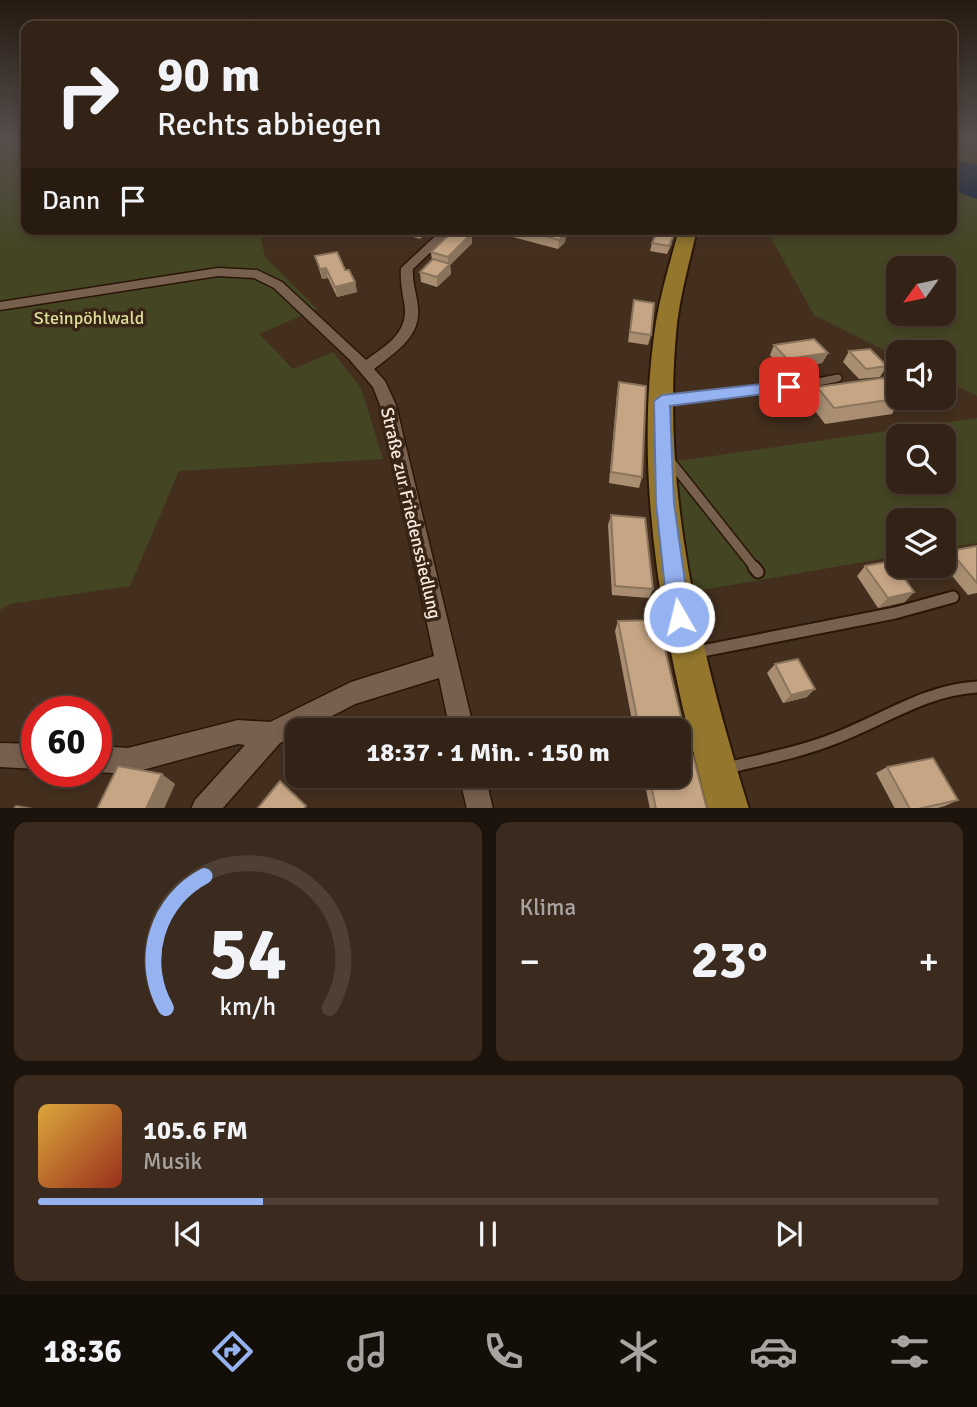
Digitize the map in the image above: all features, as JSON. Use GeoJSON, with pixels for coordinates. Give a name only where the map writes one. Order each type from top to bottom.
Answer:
{"type":"FeatureCollection","features":[{"type":"Feature","properties":{"kind":"main road"},"geometry":{"type":"LineString","coordinates":[[687,235],[667,323],[662,453],[670,554],[687,654],[729,808]]}},
{"type":"Feature","properties":{"kind":"street"},"geometry":{"type":"LineString","coordinates":[[365,368],[402,340],[410,329],[412,311],[405,285],[407,268],[443,235]]}},
{"type":"Feature","properties":{"kind":"street","name":"Straße zur Friedenssiedlung"},"geometry":{"type":"LineString","coordinates":[[0,306],[218,272],[257,274],[278,285],[380,385],[388,405],[459,718]]}},
{"type":"Feature","properties":{"kind":"street"},"geometry":{"type":"LineString","coordinates":[[204,808],[271,734],[351,694],[446,664]]}},
{"type":"Feature","properties":{"kind":"street"},"geometry":{"type":"LineString","coordinates":[[112,760],[128,761],[238,732],[271,734]]}},
{"type":"Feature","properties":{"kind":"street"},"geometry":{"type":"LineString","coordinates":[[0,755],[21,756]]}},
{"type":"Feature","properties":{"kind":"street"},"geometry":{"type":"LineString","coordinates":[[475,788],[480,808]]}},
{"type":"Feature","properties":{"kind":"lane"},"geometry":{"type":"LineString","coordinates":[[662,401],[814,384],[838,378]]}},
{"type":"Feature","properties":{"kind":"lane"},"geometry":{"type":"LineString","coordinates":[[662,453],[690,484],[714,519],[758,572]]}},
{"type":"Feature","properties":{"kind":"lane"},"geometry":{"type":"LineString","coordinates":[[687,654],[895,612],[953,597]]}},
{"type":"Feature","properties":{"kind":"lane"},"geometry":{"type":"LineString","coordinates":[[717,770],[821,745],[928,696],[968,686],[977,687]]}},
{"type":"Feature","properties":{"kind":"green space","name":"Steinpöhlwald"},"geometry":{"type":"Polygon","coordinates":[[[0,177],[21,177],[21,235],[260,235],[265,257],[317,309],[259,334],[293,369],[333,352],[361,388],[383,459],[179,471],[130,586],[9,604],[0,610],[0,177]]]}},
{"type":"Feature","properties":{"kind":"green space"},"geometry":{"type":"Polygon","coordinates":[[[957,177],[977,177],[977,396],[956,386],[956,340],[886,340],[886,351],[814,315],[769,235],[957,235],[957,177]]]}},
{"type":"Feature","properties":{"kind":"green space"},"geometry":{"type":"Polygon","coordinates":[[[977,418],[977,543],[956,546],[956,508],[886,508],[886,558],[691,592],[671,462],[886,431],[886,494],[956,494],[956,424],[935,424],[977,418]]]}},
{"type":"Feature","properties":{"kind":"water"},"geometry":{"type":"Polygon","coordinates":[[[957,177],[977,177],[977,199],[957,192],[957,177]]]}},
{"type":"Feature","properties":{"kind":"building"},"geometry":{"type":"Polygon","coordinates":[[[449,235],[470,235],[448,257],[431,252],[449,235]]]}},
{"type":"Feature","properties":{"kind":"building"},"geometry":{"type":"Polygon","coordinates":[[[540,235],[564,235],[559,240],[540,235]]]}},
{"type":"Feature","properties":{"kind":"building"},"geometry":{"type":"Polygon","coordinates":[[[655,235],[674,235],[669,246],[652,243],[655,235]]]}},
{"type":"Feature","properties":{"kind":"building"},"geometry":{"type":"Polygon","coordinates":[[[337,252],[345,270],[349,270],[355,282],[335,287],[326,268],[320,269],[315,256],[337,252]]]}},
{"type":"Feature","properties":{"kind":"building"},"geometry":{"type":"Polygon","coordinates":[[[433,259],[450,264],[437,277],[420,272],[433,259]]]}},
{"type":"Feature","properties":{"kind":"building"},"geometry":{"type":"Polygon","coordinates":[[[634,300],[654,303],[651,335],[630,332],[634,300]]]}},
{"type":"Feature","properties":{"kind":"building"},"geometry":{"type":"Polygon","coordinates":[[[814,339],[828,353],[787,359],[774,345],[814,339]]]}},
{"type":"Feature","properties":{"kind":"building"},"geometry":{"type":"Polygon","coordinates":[[[870,349],[886,366],[866,369],[849,351],[870,349]]]}},
{"type":"Feature","properties":{"kind":"building"},"geometry":{"type":"Polygon","coordinates":[[[883,378],[886,381],[886,400],[834,408],[817,387],[883,378]]]}},
{"type":"Feature","properties":{"kind":"building"},"geometry":{"type":"Polygon","coordinates":[[[619,382],[646,386],[642,477],[611,472],[619,382]]]}},
{"type":"Feature","properties":{"kind":"building"},"geometry":{"type":"Polygon","coordinates":[[[611,515],[645,518],[653,589],[615,586],[611,515]]]}},
{"type":"Feature","properties":{"kind":"building"},"geometry":{"type":"Polygon","coordinates":[[[977,546],[977,583],[956,558],[956,550],[977,546]]]}},
{"type":"Feature","properties":{"kind":"building"},"geometry":{"type":"Polygon","coordinates":[[[886,562],[886,578],[904,578],[914,592],[888,598],[865,566],[886,562]]]}},
{"type":"Feature","properties":{"kind":"building"},"geometry":{"type":"Polygon","coordinates":[[[658,620],[681,717],[637,718],[618,621],[658,620]]]}},
{"type":"Feature","properties":{"kind":"building"},"geometry":{"type":"Polygon","coordinates":[[[798,659],[815,689],[791,695],[775,664],[798,659]]]}},
{"type":"Feature","properties":{"kind":"building"},"geometry":{"type":"Polygon","coordinates":[[[693,756],[707,808],[656,808],[652,788],[691,788],[693,756]]]}},
{"type":"Feature","properties":{"kind":"building"},"geometry":{"type":"Polygon","coordinates":[[[933,758],[958,800],[922,808],[909,808],[887,767],[933,758]]]}},
{"type":"Feature","properties":{"kind":"building"},"geometry":{"type":"Polygon","coordinates":[[[118,766],[162,774],[146,808],[97,808],[108,787],[112,787],[112,778],[118,766]]]}},
{"type":"Feature","properties":{"kind":"building"},"geometry":{"type":"Polygon","coordinates":[[[280,781],[306,806],[258,808],[280,781]]]}},
{"type":"Feature","properties":{"kind":"route"},"geometry":{"type":"LineString","coordinates":[[679,617],[665,503],[662,401],[789,387]]}}]}
